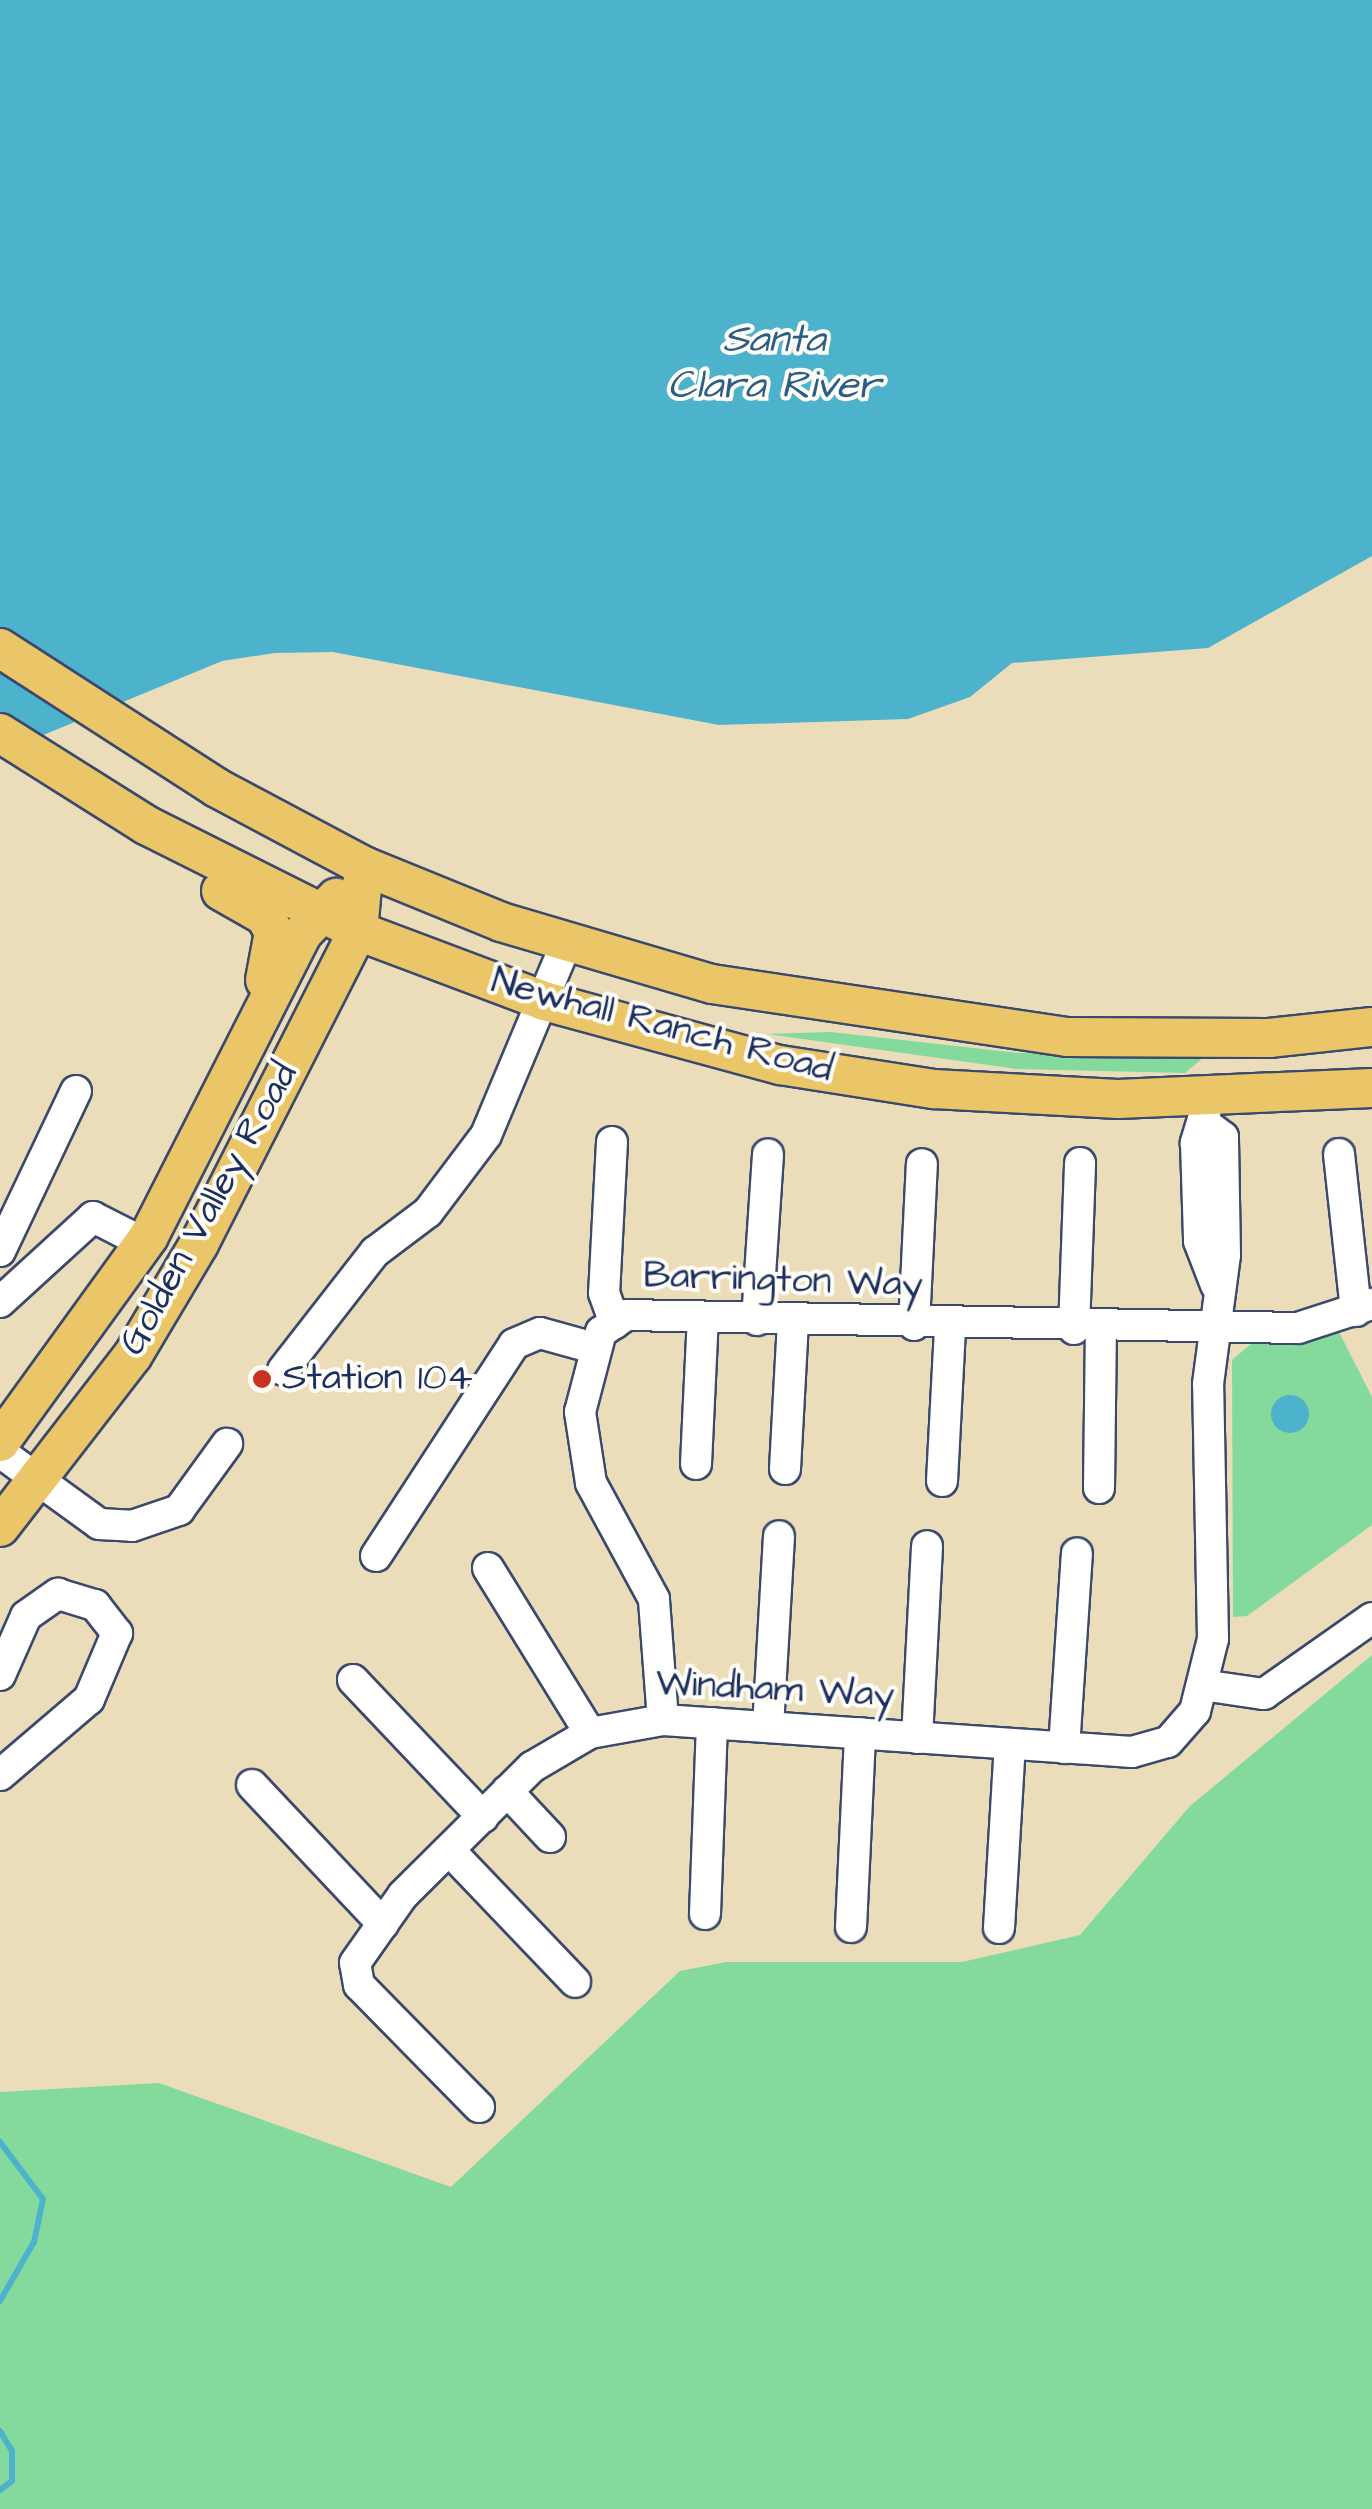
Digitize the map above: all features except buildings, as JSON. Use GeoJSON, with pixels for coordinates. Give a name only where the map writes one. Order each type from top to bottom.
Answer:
{"type":"FeatureCollection","features":[{"type":"Feature","properties":{"kind":"main road"},"geometry":{"type":"LineString","coordinates":[[0,648],[217,788],[364,866]]}},
{"type":"Feature","properties":{"kind":"main road"},"geometry":{"type":"LineString","coordinates":[[0,734],[146,825],[322,915]]}},
{"type":"Feature","properties":{"kind":"main road"},"geometry":{"type":"LineString","coordinates":[[146,825],[170,862],[265,916],[274,932],[276,955],[202,1136]]}},
{"type":"Feature","properties":{"kind":"main road","name":"Golden Valley Road"},"geometry":{"type":"LineString","coordinates":[[0,1442],[139,1250],[202,1136],[302,934],[364,866]]}},
{"type":"Feature","properties":{"kind":"main road","name":"Golden Valley Road"},"geometry":{"type":"LineString","coordinates":[[0,1527],[80,1425],[198,1244],[358,931],[364,866]]}},
{"type":"Feature","properties":{"kind":"main road","name":"Newhall Ranch Road"},"geometry":{"type":"LineString","coordinates":[[364,866],[567,942],[712,984],[1067,1037],[1269,1038],[1372,1027]]}},
{"type":"Feature","properties":{"kind":"main road","name":"Newhall Ranch Road"},"geometry":{"type":"LineString","coordinates":[[322,915],[544,1002],[780,1066],[934,1089],[1207,1112],[1372,1088]]}},
{"type":"Feature","properties":{"kind":"main road"},"geometry":{"type":"LineString","coordinates":[[1207,1112],[1221,1066],[1240,1060],[1372,1052]]}},
{"type":"Feature","properties":{"kind":"main road"},"geometry":{"type":"LineString","coordinates":[[80,1425],[70,1405],[126,1313],[139,1250]]}},
{"type":"Feature","properties":{"kind":"street"},"geometry":{"type":"LineString","coordinates":[[282,1370],[375,1252],[428,1212],[486,1135],[567,942]]}},
{"type":"Feature","properties":{"kind":"street"},"geometry":{"type":"LineString","coordinates":[[0,1251],[76,1091]]}},
{"type":"Feature","properties":{"kind":"street"},"geometry":{"type":"LineString","coordinates":[[1207,1112],[1196,1143],[1199,1241],[1216,1285],[1216,1327],[1208,1384],[1213,1639],[1202,1685],[1264,1694],[1372,1618]]}},
{"type":"Feature","properties":{"kind":"street"},"geometry":{"type":"LineString","coordinates":[[612,1142],[604,1293],[614,1323]]}},
{"type":"Feature","properties":{"kind":"street"},"geometry":{"type":"LineString","coordinates":[[758,1320],[768,1154]]}},
{"type":"Feature","properties":{"kind":"street"},"geometry":{"type":"LineString","coordinates":[[1339,1154],[1364,1307]]}},
{"type":"Feature","properties":{"kind":"street"},"geometry":{"type":"LineString","coordinates":[[1080,1163],[1087,1329],[1100,1488]]}},
{"type":"Feature","properties":{"kind":"street"},"geometry":{"type":"LineString","coordinates":[[914,1325],[922,1164]]}},
{"type":"Feature","properties":{"kind":"street"},"geometry":{"type":"LineString","coordinates":[[0,1302],[94,1218],[139,1250]]}},
{"type":"Feature","properties":{"kind":"street","name":"Barrington Way"},"geometry":{"type":"LineString","coordinates":[[664,1720],[654,1598],[591,1483],[580,1412],[594,1348],[614,1323],[703,1318],[1087,1329],[1298,1328],[1364,1307]]}},
{"type":"Feature","properties":{"kind":"street"},"geometry":{"type":"LineString","coordinates":[[696,1464],[703,1318]]}},
{"type":"Feature","properties":{"kind":"street"},"geometry":{"type":"LineString","coordinates":[[785,1469],[793,1320]]}},
{"type":"Feature","properties":{"kind":"street"},"geometry":{"type":"LineString","coordinates":[[942,1481],[950,1326]]}},
{"type":"Feature","properties":{"kind":"street"},"geometry":{"type":"LineString","coordinates":[[376,1556],[514,1344],[540,1333],[594,1348]]}},
{"type":"Feature","properties":{"kind":"street"},"geometry":{"type":"LineString","coordinates":[[0,1452],[99,1524],[132,1526],[179,1510],[227,1444]]}},
{"type":"Feature","properties":{"kind":"street"},"geometry":{"type":"LineString","coordinates":[[768,1727],[780,1536]]}},
{"type":"Feature","properties":{"kind":"street"},"geometry":{"type":"LineString","coordinates":[[917,1738],[927,1546]]}},
{"type":"Feature","properties":{"kind":"street"},"geometry":{"type":"LineString","coordinates":[[1064,1748],[1077,1554]]}},
{"type":"Feature","properties":{"kind":"street"},"geometry":{"type":"LineString","coordinates":[[488,1568],[590,1733]]}},
{"type":"Feature","properties":{"kind":"street"},"geometry":{"type":"LineString","coordinates":[[0,1675],[26,1616],[58,1594],[95,1605],[118,1632],[89,1699],[0,1775]]}},
{"type":"Feature","properties":{"kind":"street"},"geometry":{"type":"LineString","coordinates":[[353,1680],[483,1816]]}},
{"type":"Feature","properties":{"kind":"street","name":"Windham Way"},"geometry":{"type":"LineString","coordinates":[[479,2107],[359,1985],[355,1964],[382,1924],[507,1791],[590,1733],[664,1720],[1132,1752],[1168,1742],[1195,1711],[1202,1685]]}},
{"type":"Feature","properties":{"kind":"street"},"geometry":{"type":"LineString","coordinates":[[705,1914],[712,1724]]}},
{"type":"Feature","properties":{"kind":"street"},"geometry":{"type":"LineString","coordinates":[[851,1927],[860,1734]]}},
{"type":"Feature","properties":{"kind":"street"},"geometry":{"type":"LineString","coordinates":[[999,1928],[1010,1744]]}},
{"type":"Feature","properties":{"kind":"street"},"geometry":{"type":"LineString","coordinates":[[252,1785],[382,1924]]}},
{"type":"Feature","properties":{"kind":"street"},"geometry":{"type":"LineString","coordinates":[[507,1791],[550,1837]]}},
{"type":"Feature","properties":{"kind":"street"},"geometry":{"type":"LineString","coordinates":[[450,1851],[575,1982]]}},
{"type":"Feature","properties":{"kind":"green space"},"geometry":{"type":"Polygon","coordinates":[[[831,1032],[1018,1053],[1204,1057],[1185,1073],[1017,1069],[767,1034],[831,1032]]]}},
{"type":"Feature","properties":{"kind":"green space"},"geometry":{"type":"Polygon","coordinates":[[[1339,1332],[1372,1397],[1372,1525],[1247,1616],[1233,1617],[1232,1360],[1252,1343],[1339,1332]]]}},
{"type":"Feature","properties":{"kind":"green space"},"geometry":{"type":"Polygon","coordinates":[[[1372,1655],[1372,2509],[0,2509],[0,2092],[159,2083],[451,2187],[680,1971],[726,1962],[962,1962],[1080,1935],[1190,1806],[1372,1655]]]}},
{"type":"Feature","properties":{"kind":"water","name":"Santa Clara River"},"geometry":{"type":"Polygon","coordinates":[[[0,0],[1372,0],[1372,556],[1208,648],[1012,663],[970,697],[908,719],[719,725],[333,652],[275,653],[222,661],[0,753],[0,0]]]}},
{"type":"Feature","properties":{"kind":"water"},"geometry":{"type":"Polygon","coordinates":[[[1290,1395],[1303,1401],[1309,1414],[1303,1427],[1290,1433],[1277,1427],[1271,1414],[1277,1401],[1290,1395]]]}},
{"type":"Feature","properties":{"kind":"waterway"},"geometry":{"type":"LineString","coordinates":[[0,2142],[43,2199],[34,2242],[0,2301]]}},
{"type":"Feature","properties":{"kind":"waterway"},"geometry":{"type":"LineString","coordinates":[[0,2431],[12,2451],[12,2481],[0,2490]]}},
{"type":"Feature","properties":{"kind":"place","name":"Station 104"},"geometry":{"type":"Point","coordinates":[262,1379]}}]}
